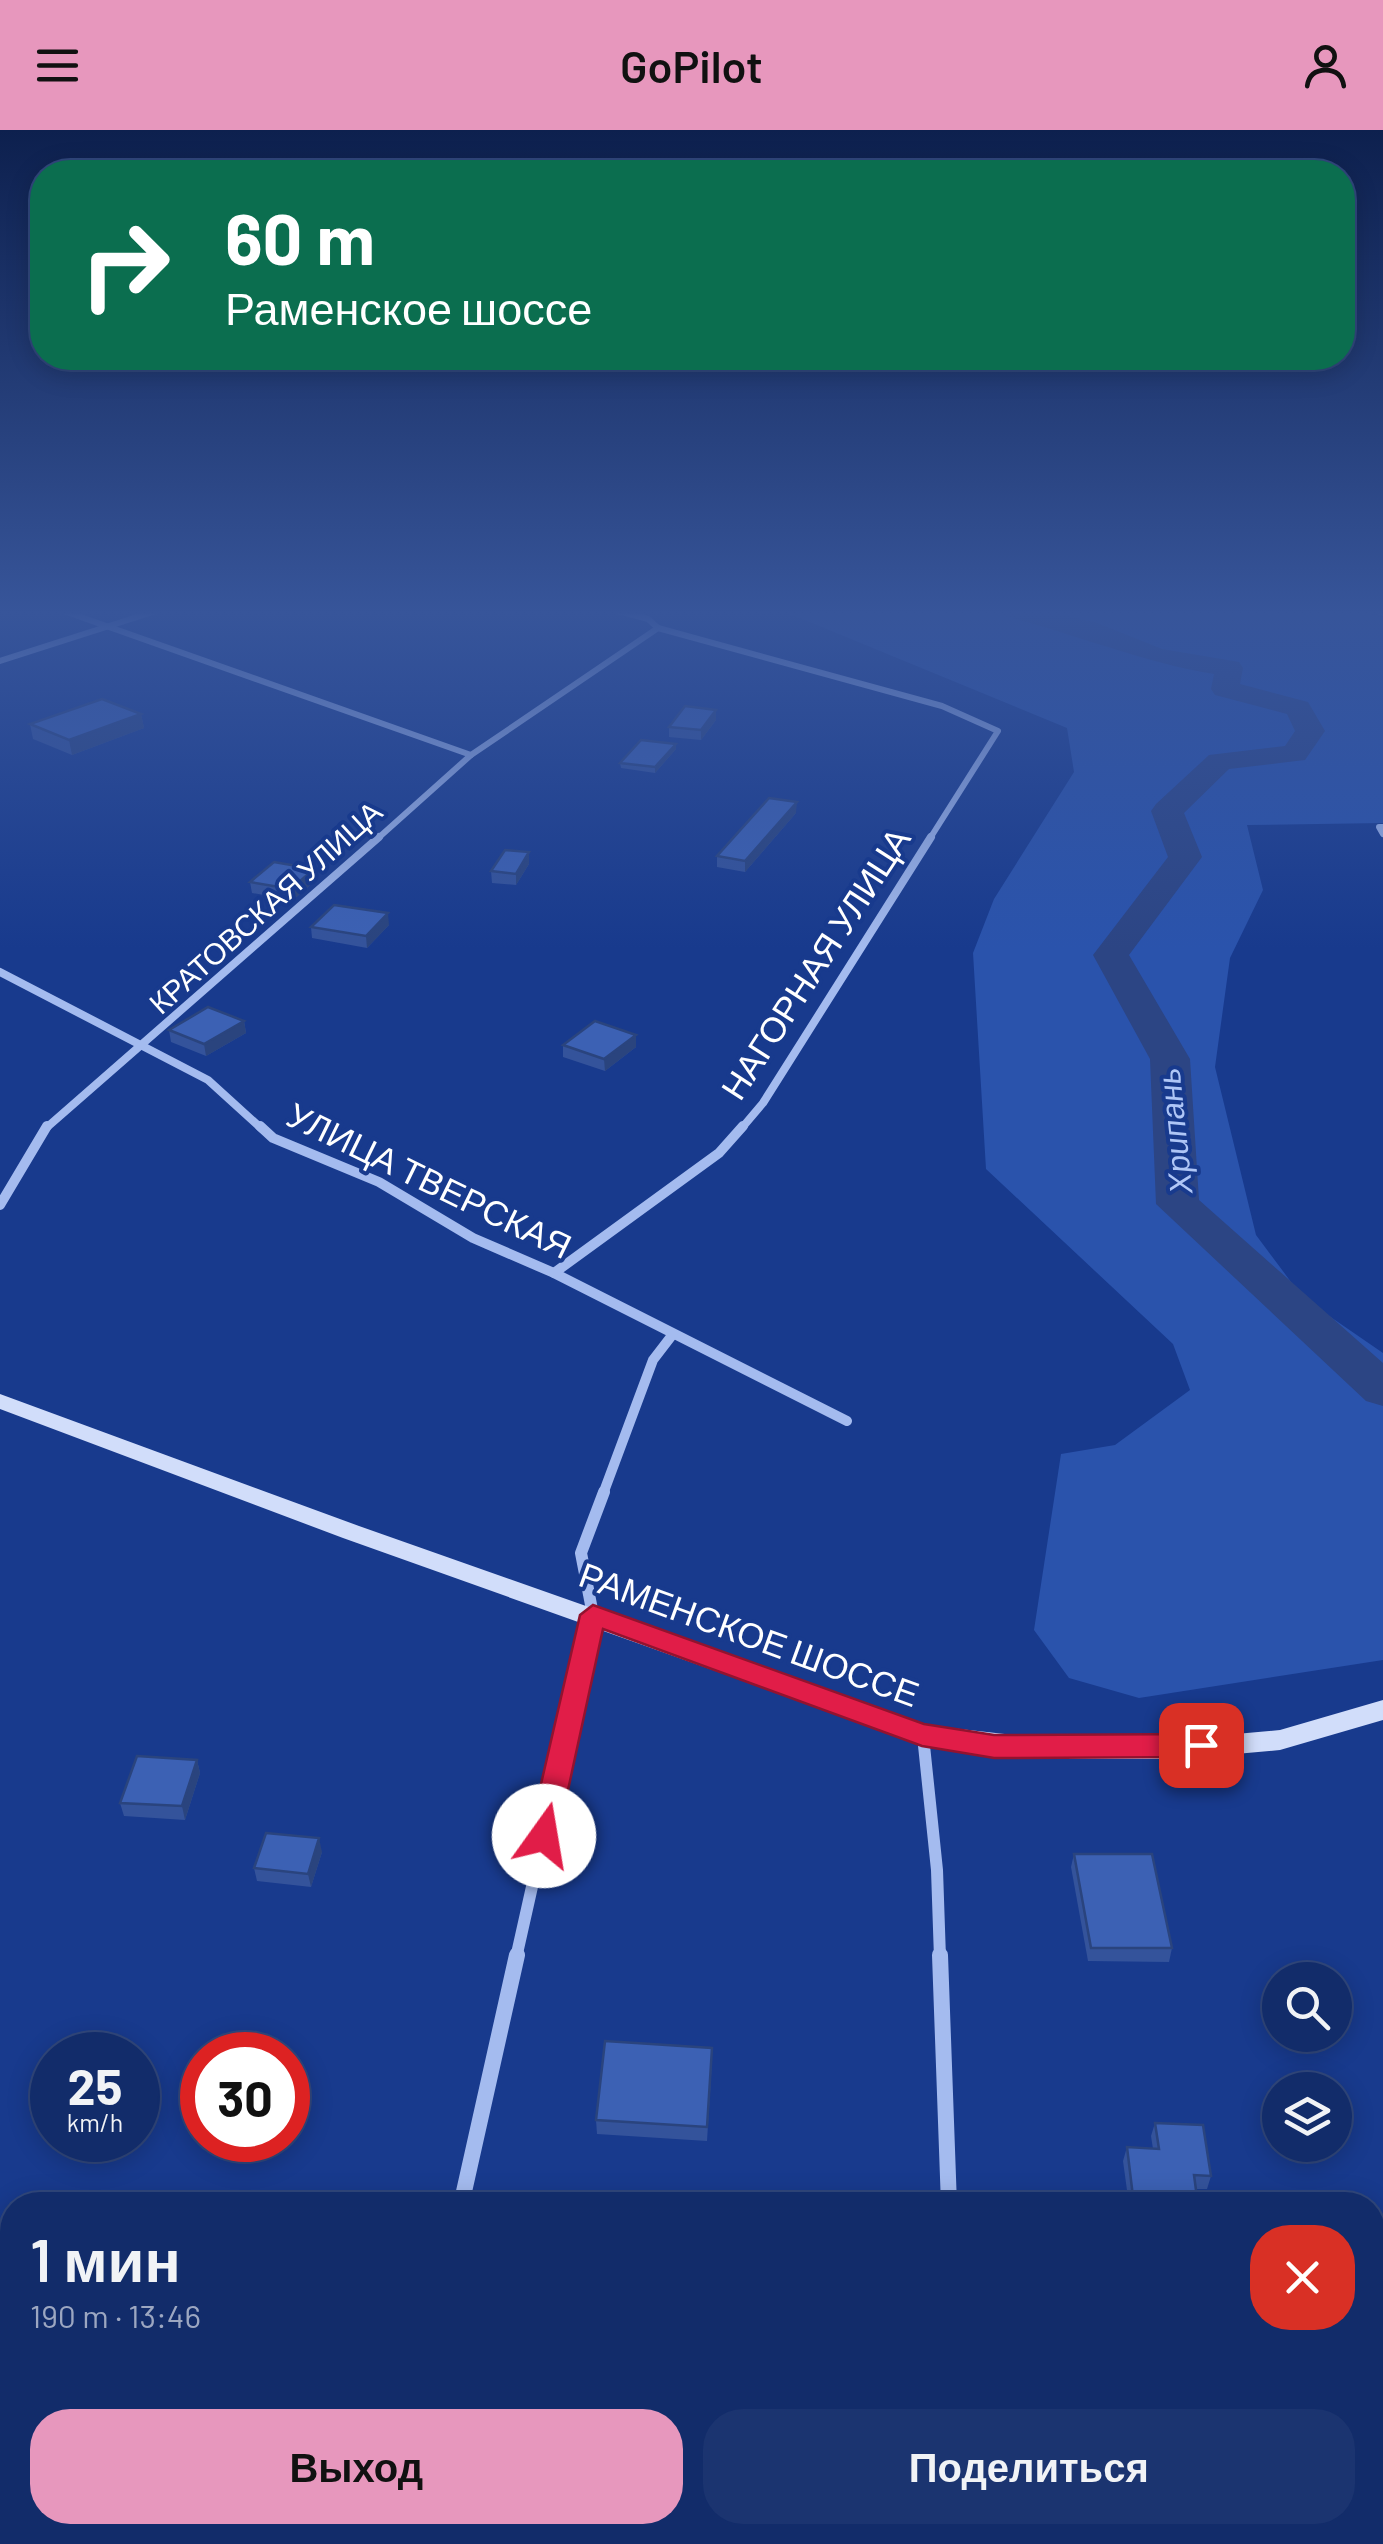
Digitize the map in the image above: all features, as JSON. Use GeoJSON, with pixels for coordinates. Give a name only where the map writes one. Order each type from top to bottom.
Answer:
{"type":"FeatureCollection","features":[{"type":"Feature","properties":{"kind":"main road","name":"РАМЕНСКОЕ ШОССЕ"},"geometry":{"type":"LineString","coordinates":[[0,1401],[351,1532],[922,1735],[994,1746],[1133,1748],[1268,1742],[1383,1710]]}},
{"type":"Feature","properties":{"kind":"street"},"geometry":{"type":"LineString","coordinates":[[380,723],[471,755]]}},
{"type":"Feature","properties":{"kind":"street","name":"КРАТОВСКАЯ УЛИЦА"},"geometry":{"type":"LineString","coordinates":[[0,1205],[48,1124],[146,1045],[471,755],[519,723]]}},
{"type":"Feature","properties":{"kind":"street","name":"НАГОРНАЯ УЛИЦА"},"geometry":{"type":"LineString","coordinates":[[554,1273],[718,1152],[764,1103],[998,732],[978,723]]}},
{"type":"Feature","properties":{"kind":"street","name":"УЛИЦА ТВЕРСКАЯ"},"geometry":{"type":"LineString","coordinates":[[0,972],[208,1080],[272,1138],[379,1182],[473,1238],[554,1273],[847,1421]]}},
{"type":"Feature","properties":{"kind":"street"},"geometry":{"type":"LineString","coordinates":[[464,2192],[593,1615],[581,1553],[654,1360],[673,1334]]}},
{"type":"Feature","properties":{"kind":"street"},"geometry":{"type":"LineString","coordinates":[[922,1735],[938,1870],[949,2192]]}},
{"type":"Feature","properties":{"kind":"shaded area"},"geometry":{"type":"Polygon","coordinates":[[[1054,723],[1383,723],[1383,823],[1247,825],[1263,890],[1230,958],[1215,1067],[1256,1235],[1303,1298],[1383,1353],[1383,1660],[1139,1698],[1069,1678],[1034,1630],[1061,1454],[1115,1445],[1190,1390],[1173,1344],[986,1169],[973,953],[994,899],[1074,772],[1067,728],[1054,723]]]}},
{"type":"Feature","properties":{"kind":"building"},"geometry":{"type":"Polygon","coordinates":[[[34,723],[117,723],[69,740],[30,724],[34,723]]]}},
{"type":"Feature","properties":{"kind":"building"},"geometry":{"type":"Polygon","coordinates":[[[672,723],[707,723],[701,730],[669,727],[672,723]]]}},
{"type":"Feature","properties":{"kind":"building"},"geometry":{"type":"Polygon","coordinates":[[[641,740],[676,744],[655,767],[620,763],[641,740]]]}},
{"type":"Feature","properties":{"kind":"building"},"geometry":{"type":"Polygon","coordinates":[[[769,798],[797,802],[745,861],[717,856],[769,798]]]}},
{"type":"Feature","properties":{"kind":"building"},"geometry":{"type":"Polygon","coordinates":[[[505,850],[529,852],[516,874],[491,871],[505,850]]]}},
{"type":"Feature","properties":{"kind":"building"},"geometry":{"type":"Polygon","coordinates":[[[274,862],[314,869],[291,889],[250,882],[274,862]]]}},
{"type":"Feature","properties":{"kind":"building"},"geometry":{"type":"Polygon","coordinates":[[[334,905],[388,913],[366,936],[311,927],[334,905]]]}},
{"type":"Feature","properties":{"kind":"building"},"geometry":{"type":"Polygon","coordinates":[[[208,1007],[244,1021],[204,1044],[169,1030],[208,1007]]]}},
{"type":"Feature","properties":{"kind":"building"},"geometry":{"type":"Polygon","coordinates":[[[595,1021],[636,1035],[604,1059],[563,1045],[595,1021]]]}},
{"type":"Feature","properties":{"kind":"building"},"geometry":{"type":"Polygon","coordinates":[[[137,1756],[197,1760],[182,1806],[120,1803],[137,1756]]]}},
{"type":"Feature","properties":{"kind":"building"},"geometry":{"type":"Polygon","coordinates":[[[266,1833],[319,1838],[308,1874],[254,1868],[266,1833]]]}},
{"type":"Feature","properties":{"kind":"building"},"geometry":{"type":"Polygon","coordinates":[[[1074,1854],[1152,1854],[1172,1948],[1091,1948],[1074,1854]]]}},
{"type":"Feature","properties":{"kind":"building"},"geometry":{"type":"Polygon","coordinates":[[[605,2041],[712,2048],[707,2127],[596,2120],[605,2041]]]}},
{"type":"Feature","properties":{"kind":"building"},"geometry":{"type":"Polygon","coordinates":[[[1155,2123],[1203,2125],[1211,2176],[1194,2175],[1196,2192],[1132,2192],[1127,2147],[1159,2149],[1155,2123]]]}},
{"type":"Feature","properties":{"kind":"waterway","name":"Хрипань"},"geometry":{"type":"LineString","coordinates":[[1306,723],[1310,731],[1294,754],[1220,761],[1167,811],[1185,857],[1111,955],[1170,1059],[1178,1204],[1383,1390]]}},
{"type":"Feature","properties":{"kind":"route"},"geometry":{"type":"LineString","coordinates":[[544,1836],[593,1615],[668,1646],[922,1735],[994,1746],[1201,1745]]}}]}
